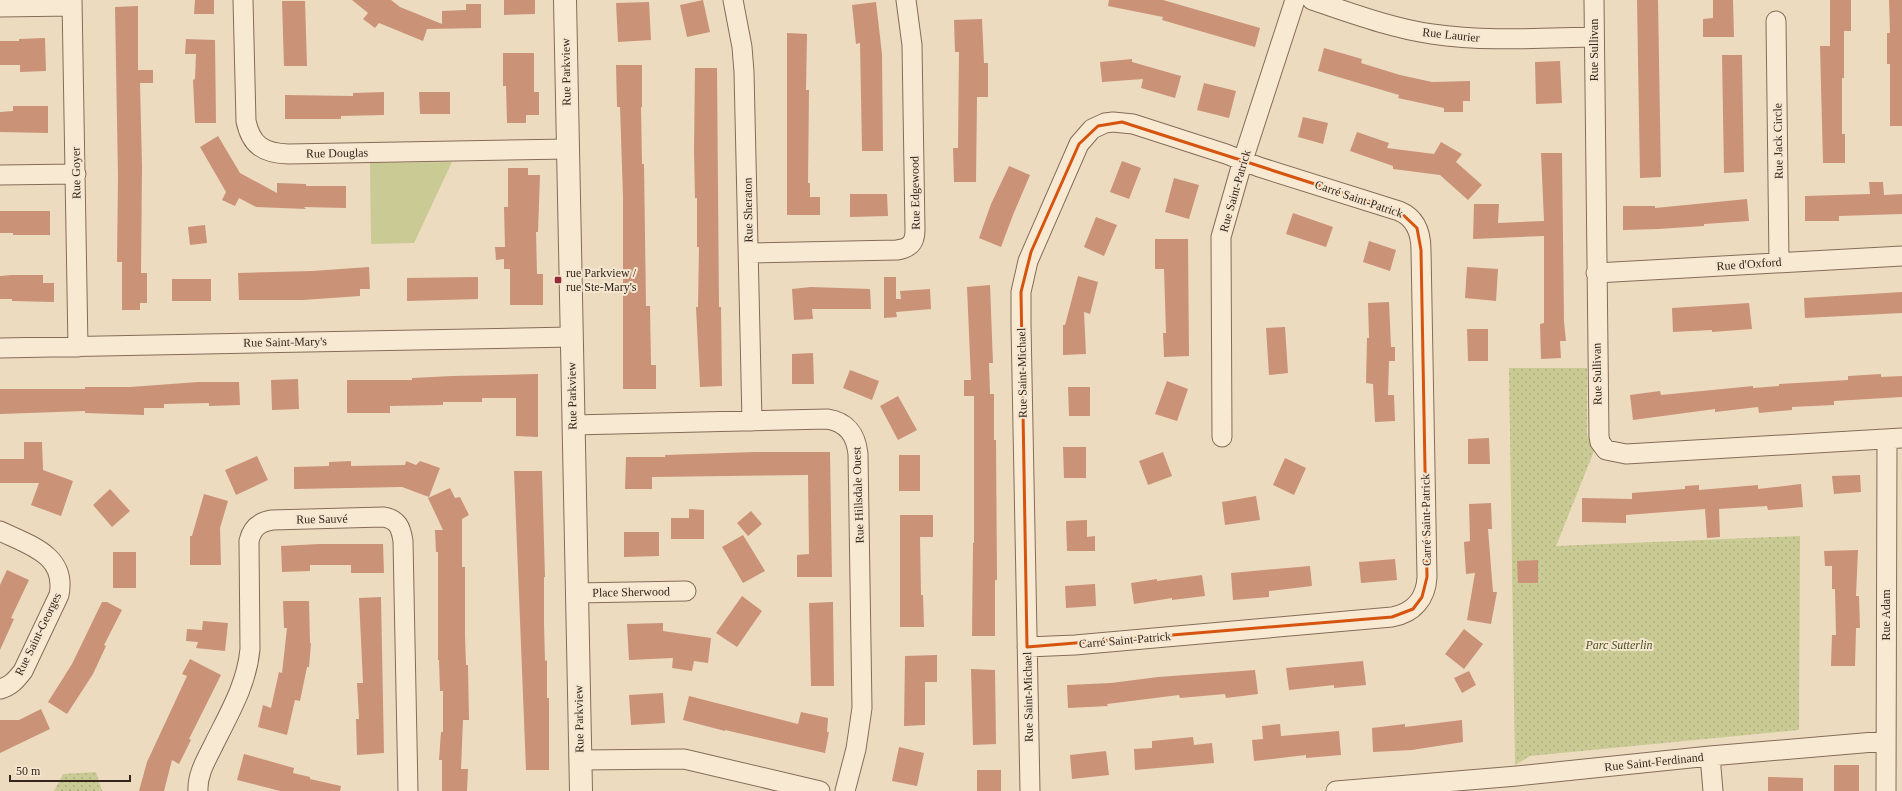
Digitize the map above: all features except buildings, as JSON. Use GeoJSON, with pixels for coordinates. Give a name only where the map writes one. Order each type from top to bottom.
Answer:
{"type":"FeatureCollection","features":[{"type":"Feature","properties":{"kind":"street","name":"Rue Douglas"},"geometry":{"type":"LineString","coordinates":[[243,0],[246,120],[248,129],[257,144],[269,152],[288,154],[568,149]]}},
{"type":"Feature","properties":{"kind":"street","name":"Rue Parkview"},"geometry":{"type":"LineString","coordinates":[[565,0],[581,791]]}},
{"type":"Feature","properties":{"kind":"street","name":"Rue Sheraton"},"geometry":{"type":"LineString","coordinates":[[734,0],[743,58],[752,421]]}},
{"type":"Feature","properties":{"kind":"street","name":"Rue Edgewood"},"geometry":{"type":"LineString","coordinates":[[748,253],[897,250],[906,248],[914,242],[912,64],[906,0]]}},
{"type":"Feature","properties":{"kind":"street","name":"Rue Saint-Patrick"},"geometry":{"type":"LineString","coordinates":[[1222,437],[1221,237],[1243,160],[1295,0]]}},
{"type":"Feature","properties":{"kind":"street","name":"Rue Laurier"},"geometry":{"type":"LineString","coordinates":[[1312,0],[1378,22],[1432,34],[1492,38],[1594,37]]}},
{"type":"Feature","properties":{"kind":"street","name":"Rue Sullivan"},"geometry":{"type":"LineString","coordinates":[[1594,0],[1596,273],[1600,442],[1606,450],[1626,454],[1894,439]]}},
{"type":"Feature","properties":{"kind":"street"},"geometry":{"type":"LineString","coordinates":[[0,7],[72,3]]}},
{"type":"Feature","properties":{"kind":"street","name":"Rue Goyer"},"geometry":{"type":"LineString","coordinates":[[72,3],[78,346]]}},
{"type":"Feature","properties":{"kind":"street","name":"Rue Jack Circle"},"geometry":{"type":"LineString","coordinates":[[1776,20],[1779,262]]}},
{"type":"Feature","properties":{"kind":"street","name":"Rue Saint-Michael"},"geometry":{"type":"LineString","coordinates":[[1030,791],[1021,292],[1031,252],[1079,144],[1085,135],[1098,126],[1113,122],[1133,124],[1243,160]]}},
{"type":"Feature","properties":{"kind":"street","name":"Carré Saint-Patrick"},"geometry":{"type":"LineString","coordinates":[[1027,647],[1075,645],[1392,617],[1406,613],[1413,609],[1422,597],[1427,584],[1427,569],[1421,250],[1417,228],[1408,216],[1399,211],[1259,167],[1243,160]]}},
{"type":"Feature","properties":{"kind":"street"},"geometry":{"type":"LineString","coordinates":[[0,175],[76,174]]}},
{"type":"Feature","properties":{"kind":"street","name":"Rue d'Oxford"},"geometry":{"type":"LineString","coordinates":[[1596,273],[1902,256]]}},
{"type":"Feature","properties":{"kind":"street","name":"Rue Saint-Mary's"},"geometry":{"type":"LineString","coordinates":[[0,348],[571,337]]}},
{"type":"Feature","properties":{"kind":"street","name":"Rue Hillsdale Ouest"},"geometry":{"type":"LineString","coordinates":[[573,425],[835,420],[847,427],[855,439],[857,446],[862,708],[856,749],[845,791]]}},
{"type":"Feature","properties":{"kind":"street","name":"Rue Adam"},"geometry":{"type":"LineString","coordinates":[[1886,791],[1894,439]]}},
{"type":"Feature","properties":{"kind":"street","name":"Rue Sauvé"},"geometry":{"type":"LineString","coordinates":[[198,791],[200,774],[240,692],[248,664],[250,649],[249,541],[252,531],[260,523],[272,520],[376,518],[394,520],[400,528],[403,541],[408,791]]}},
{"type":"Feature","properties":{"kind":"street","name":"Rue Saint-Georges"},"geometry":{"type":"LineString","coordinates":[[0,531],[47,555],[57,568],[60,587],[59,595],[22,671],[10,686],[0,689]]}},
{"type":"Feature","properties":{"kind":"street","name":"Place Sherwood"},"geometry":{"type":"LineString","coordinates":[[576,593],[686,591]]}},
{"type":"Feature","properties":{"kind":"street","name":"Rue Saint-Ferdinand"},"geometry":{"type":"LineString","coordinates":[[1336,791],[1422,788],[1710,756],[1886,741]]}},
{"type":"Feature","properties":{"kind":"street"},"geometry":{"type":"LineString","coordinates":[[1710,756],[1712,791]]}},
{"type":"Feature","properties":{"kind":"street"},"geometry":{"type":"LineString","coordinates":[[580,760],[684,759],[820,791]]}},
{"type":"Feature","properties":{"kind":"highlighted area"},"geometry":{"type":"Polygon","coordinates":[[[1122,122],[1399,211],[1417,228],[1421,250],[1427,577],[1422,597],[1413,609],[1392,617],[1027,647],[1021,292],[1031,252],[1079,144],[1098,126],[1122,122]]]}},
{"type":"Feature","properties":{"kind":"green space"},"geometry":{"type":"Polygon","coordinates":[[[452,162],[414,243],[371,244],[370,163],[452,162]]]}},
{"type":"Feature","properties":{"kind":"green space","name":"Parc Sutterlin"},"geometry":{"type":"Polygon","coordinates":[[[1509,368],[1587,368],[1587,434],[1594,451],[1556,546],[1800,536],[1799,730],[1530,756],[1515,765],[1509,368]]]}},
{"type":"Feature","properties":{"kind":"green space"},"geometry":{"type":"Polygon","coordinates":[[[96,772],[102,791],[54,791],[63,774],[96,772]]]}},
{"type":"Feature","properties":{"kind":"place","name":"rue Parkview / rue Ste-Mary's"},"geometry":{"type":"Point","coordinates":[558,280]}}]}
